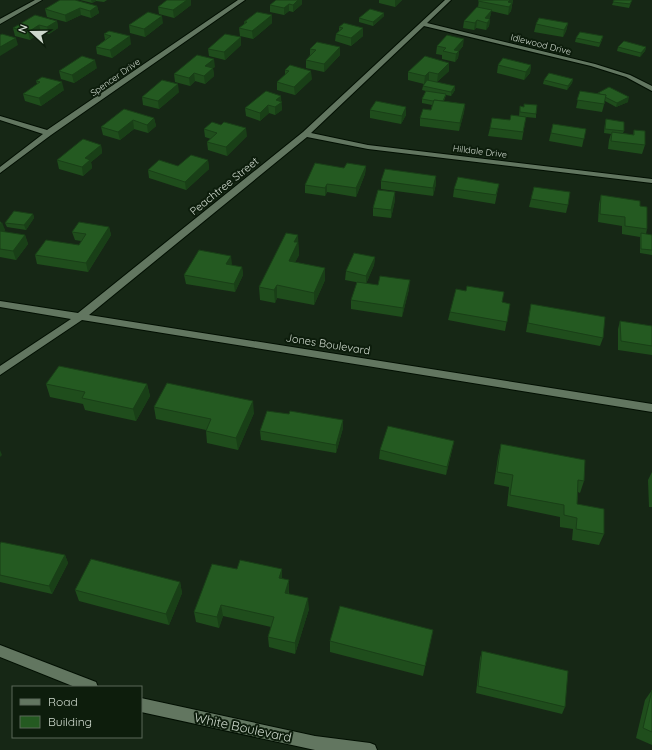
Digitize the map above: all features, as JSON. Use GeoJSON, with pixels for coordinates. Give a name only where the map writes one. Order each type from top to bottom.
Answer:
{"type":"FeatureCollection","features":[{"type":"Feature","properties":{"kind":"street"},"geometry":{"type":"LineString","coordinates":[[0,22],[40,0]]}},
{"type":"Feature","properties":{"kind":"street","name":"Spencer Drive"},"geometry":{"type":"LineString","coordinates":[[0,171],[48,133],[242,0]]}},
{"type":"Feature","properties":{"kind":"street","name":"Peachtree Street"},"geometry":{"type":"LineString","coordinates":[[0,371],[80,317],[306,134],[448,0]]}},
{"type":"Feature","properties":{"kind":"street","name":"Idlewood Drive"},"geometry":{"type":"LineString","coordinates":[[423,24],[593,65],[628,76],[652,89]]}},
{"type":"Feature","properties":{"kind":"street"},"geometry":{"type":"LineString","coordinates":[[0,118],[48,133]]}},
{"type":"Feature","properties":{"kind":"street","name":"Hilldale Drive"},"geometry":{"type":"LineString","coordinates":[[306,134],[368,147],[652,181]]}},
{"type":"Feature","properties":{"kind":"street","name":"Jones Boulevard"},"geometry":{"type":"LineString","coordinates":[[0,304],[652,408]]}},
{"type":"Feature","properties":{"kind":"street"},"geometry":{"type":"LineString","coordinates":[[0,651],[88,686]]}},
{"type":"Feature","properties":{"kind":"street","name":"White Boulevard"},"geometry":{"type":"LineString","coordinates":[[142,705],[315,743],[370,750]]}},
{"type":"Feature","properties":{"kind":"building"},"geometry":{"type":"Polygon","coordinates":[[[60,0],[75,0],[97,6],[90,11],[80,8],[65,15],[45,9],[60,0]]]}},
{"type":"Feature","properties":{"kind":"building"},"geometry":{"type":"Polygon","coordinates":[[[167,0],[187,0],[173,10],[158,7],[167,0]]]}},
{"type":"Feature","properties":{"kind":"building"},"geometry":{"type":"Polygon","coordinates":[[[276,0],[298,0],[293,5],[289,4],[284,8],[270,5],[276,0]]]}},
{"type":"Feature","properties":{"kind":"building"},"geometry":{"type":"Polygon","coordinates":[[[510,0],[508,2],[512,3],[509,7],[478,1],[510,0]]]}},
{"type":"Feature","properties":{"kind":"building"},"geometry":{"type":"Polygon","coordinates":[[[614,0],[632,0],[630,4],[613,2],[614,0]]]}},
{"type":"Feature","properties":{"kind":"building"},"geometry":{"type":"Polygon","coordinates":[[[477,7],[492,10],[485,18],[490,19],[487,23],[477,20],[475,23],[464,21],[477,7]]]}},
{"type":"Feature","properties":{"kind":"building"},"geometry":{"type":"Polygon","coordinates":[[[370,9],[384,13],[373,22],[359,18],[370,9]]]}},
{"type":"Feature","properties":{"kind":"building"},"geometry":{"type":"Polygon","coordinates":[[[148,12],[162,16],[144,29],[129,25],[148,12]]]}},
{"type":"Feature","properties":{"kind":"building"},"geometry":{"type":"Polygon","coordinates":[[[257,12],[272,15],[252,31],[239,28],[247,22],[244,22],[257,12]]]}},
{"type":"Feature","properties":{"kind":"building"},"geometry":{"type":"Polygon","coordinates":[[[35,15],[57,21],[47,27],[39,25],[28,32],[13,28],[35,15]]]}},
{"type":"Feature","properties":{"kind":"building"},"geometry":{"type":"Polygon","coordinates":[[[539,18],[568,23],[564,30],[536,24],[539,18]]]}},
{"type":"Feature","properties":{"kind":"building"},"geometry":{"type":"Polygon","coordinates":[[[344,23],[363,28],[351,38],[336,34],[343,28],[339,27],[344,23]]]}},
{"type":"Feature","properties":{"kind":"building"},"geometry":{"type":"Polygon","coordinates":[[[109,31],[130,36],[110,50],[96,47],[111,36],[104,34],[109,31]]]}},
{"type":"Feature","properties":{"kind":"building"},"geometry":{"type":"Polygon","coordinates":[[[580,32],[603,36],[600,43],[576,38],[580,32]]]}},
{"type":"Feature","properties":{"kind":"building"},"geometry":{"type":"Polygon","coordinates":[[[2,34],[16,38],[0,47],[0,35],[2,34]]]}},
{"type":"Feature","properties":{"kind":"building"},"geometry":{"type":"Polygon","coordinates":[[[225,34],[241,37],[224,52],[208,49],[225,34]]]}},
{"type":"Feature","properties":{"kind":"building"},"geometry":{"type":"Polygon","coordinates":[[[447,35],[464,39],[454,50],[459,51],[456,54],[443,51],[446,48],[437,46],[447,35]]]}},
{"type":"Feature","properties":{"kind":"building"},"geometry":{"type":"Polygon","coordinates":[[[624,41],[646,47],[641,53],[618,47],[624,41]]]}},
{"type":"Feature","properties":{"kind":"building"},"geometry":{"type":"Polygon","coordinates":[[[317,42],[340,47],[324,64],[306,60],[316,50],[310,49],[317,42]]]}},
{"type":"Feature","properties":{"kind":"building"},"geometry":{"type":"Polygon","coordinates":[[[197,55],[214,59],[205,66],[213,68],[204,76],[194,73],[189,78],[174,74],[197,55]]]}},
{"type":"Feature","properties":{"kind":"building"},"geometry":{"type":"Polygon","coordinates":[[[82,56],[95,60],[72,75],[59,71],[82,56]]]}},
{"type":"Feature","properties":{"kind":"building"},"geometry":{"type":"Polygon","coordinates":[[[425,56],[449,63],[438,74],[429,72],[425,76],[408,72],[425,56]]]}},
{"type":"Feature","properties":{"kind":"building"},"geometry":{"type":"Polygon","coordinates":[[[503,58],[531,65],[526,72],[498,65],[503,58]]]}},
{"type":"Feature","properties":{"kind":"building"},"geometry":{"type":"Polygon","coordinates":[[[290,65],[311,71],[294,87],[277,82],[289,71],[285,70],[290,65]]]}},
{"type":"Feature","properties":{"kind":"building"},"geometry":{"type":"Polygon","coordinates":[[[549,73],[573,79],[568,86],[544,80],[549,73]]]}},
{"type":"Feature","properties":{"kind":"building"},"geometry":{"type":"Polygon","coordinates":[[[42,77],[62,82],[39,98],[23,94],[40,82],[36,81],[42,77]]]}},
{"type":"Feature","properties":{"kind":"building"},"geometry":{"type":"Polygon","coordinates":[[[162,80],[178,84],[158,101],[142,97],[162,80]]]}},
{"type":"Feature","properties":{"kind":"building"},"geometry":{"type":"Polygon","coordinates":[[[427,80],[455,86],[451,92],[423,86],[427,80]]]}},
{"type":"Feature","properties":{"kind":"building"},"geometry":{"type":"Polygon","coordinates":[[[609,87],[629,97],[617,103],[605,97],[606,95],[598,93],[609,87]]]}},
{"type":"Feature","properties":{"kind":"building"},"geometry":{"type":"Polygon","coordinates":[[[266,91],[281,96],[276,100],[282,102],[275,107],[268,105],[260,113],[245,108],[266,91]]]}},
{"type":"Feature","properties":{"kind":"building"},"geometry":{"type":"Polygon","coordinates":[[[426,91],[446,94],[443,101],[422,99],[426,91]]]}},
{"type":"Feature","properties":{"kind":"building"},"geometry":{"type":"Polygon","coordinates":[[[580,91],[606,95],[604,104],[577,100],[580,91]]]}},
{"type":"Feature","properties":{"kind":"building"},"geometry":{"type":"Polygon","coordinates":[[[434,100],[465,104],[460,123],[420,118],[423,109],[431,110],[434,100]]]}},
{"type":"Feature","properties":{"kind":"building"},"geometry":{"type":"Polygon","coordinates":[[[376,101],[406,107],[402,116],[370,110],[376,101]]]}},
{"type":"Feature","properties":{"kind":"building"},"geometry":{"type":"Polygon","coordinates":[[[524,104],[537,105],[536,114],[520,112],[520,106],[524,107],[524,104]]]}},
{"type":"Feature","properties":{"kind":"building"},"geometry":{"type":"Polygon","coordinates":[[[124,109],[154,118],[147,125],[133,120],[118,132],[101,127],[124,109]]]}},
{"type":"Feature","properties":{"kind":"building"},"geometry":{"type":"Polygon","coordinates":[[[511,115],[526,117],[523,132],[490,128],[492,118],[510,120],[511,115]]]}},
{"type":"Feature","properties":{"kind":"building"},"geometry":{"type":"Polygon","coordinates":[[[606,119],[624,122],[624,131],[605,129],[606,119]]]}},
{"type":"Feature","properties":{"kind":"building"},"geometry":{"type":"Polygon","coordinates":[[[212,122],[221,125],[224,122],[246,128],[226,147],[207,142],[217,133],[204,129],[212,122]]]}},
{"type":"Feature","properties":{"kind":"building"},"geometry":{"type":"Polygon","coordinates":[[[553,124],[586,129],[584,139],[551,133],[553,124]]]}},
{"type":"Feature","properties":{"kind":"building"},"geometry":{"type":"Polygon","coordinates":[[[634,130],[645,131],[645,145],[611,141],[612,132],[634,135],[634,130]]]}},
{"type":"Feature","properties":{"kind":"building"},"geometry":{"type":"Polygon","coordinates":[[[83,139],[101,145],[85,158],[90,160],[82,167],[57,160],[83,139]]]}},
{"type":"Feature","properties":{"kind":"building"},"geometry":{"type":"Polygon","coordinates":[[[191,155],[208,160],[185,182],[148,170],[159,160],[178,166],[191,155]]]}},
{"type":"Feature","properties":{"kind":"building"},"geometry":{"type":"Polygon","coordinates":[[[315,163],[344,168],[347,163],[366,166],[356,188],[327,184],[325,188],[305,185],[315,163]]]}},
{"type":"Feature","properties":{"kind":"building"},"geometry":{"type":"Polygon","coordinates":[[[385,169],[436,176],[433,188],[381,181],[385,169]]]}},
{"type":"Feature","properties":{"kind":"building"},"geometry":{"type":"Polygon","coordinates":[[[458,177],[499,184],[496,195],[454,189],[458,177]]]}},
{"type":"Feature","properties":{"kind":"building"},"geometry":{"type":"Polygon","coordinates":[[[534,187],[570,192],[568,205],[531,199],[534,187]]]}},
{"type":"Feature","properties":{"kind":"building"},"geometry":{"type":"Polygon","coordinates":[[[378,190],[395,192],[391,210],[373,208],[378,190]]]}},
{"type":"Feature","properties":{"kind":"building"},"geometry":{"type":"Polygon","coordinates":[[[601,195],[640,201],[640,206],[647,207],[647,229],[625,226],[625,217],[600,214],[601,195]]]}},
{"type":"Feature","properties":{"kind":"building"},"geometry":{"type":"Polygon","coordinates":[[[14,211],[33,214],[24,225],[5,223],[14,211]]]}},
{"type":"Feature","properties":{"kind":"building"},"geometry":{"type":"Polygon","coordinates":[[[79,222],[109,227],[86,263],[35,255],[46,240],[79,245],[86,234],[72,232],[79,222]]]}},
{"type":"Feature","properties":{"kind":"building"},"geometry":{"type":"Polygon","coordinates":[[[0,231],[25,235],[13,251],[0,249],[0,231]]]}},
{"type":"Feature","properties":{"kind":"building"},"geometry":{"type":"Polygon","coordinates":[[[286,233],[298,235],[294,242],[298,242],[289,261],[325,268],[314,293],[277,285],[274,290],[259,287],[286,233]]]}},
{"type":"Feature","properties":{"kind":"building"},"geometry":{"type":"Polygon","coordinates":[[[641,233],[652,235],[652,250],[641,249],[641,233]]]}},
{"type":"Feature","properties":{"kind":"building"},"geometry":{"type":"Polygon","coordinates":[[[199,250],[231,256],[226,264],[242,267],[234,284],[184,275],[199,250]]]}},
{"type":"Feature","properties":{"kind":"building"},"geometry":{"type":"Polygon","coordinates":[[[354,253],[375,257],[366,276],[346,271],[354,253]]]}},
{"type":"Feature","properties":{"kind":"building"},"geometry":{"type":"Polygon","coordinates":[[[380,276],[410,280],[403,308],[351,300],[357,282],[378,285],[380,276]]]}},
{"type":"Feature","properties":{"kind":"building"},"geometry":{"type":"Polygon","coordinates":[[[467,286],[504,292],[502,302],[510,304],[507,322],[450,312],[456,289],[466,291],[467,286]]]}},
{"type":"Feature","properties":{"kind":"building"},"geometry":{"type":"Polygon","coordinates":[[[531,304],[605,317],[603,338],[528,323],[531,304]]]}},
{"type":"Feature","properties":{"kind":"building"},"geometry":{"type":"Polygon","coordinates":[[[620,321],[652,326],[652,346],[621,341],[620,321]]]}},
{"type":"Feature","properties":{"kind":"building"},"geometry":{"type":"Polygon","coordinates":[[[59,366],[147,384],[133,409],[82,398],[85,392],[46,384],[59,366]]]}},
{"type":"Feature","properties":{"kind":"building"},"geometry":{"type":"Polygon","coordinates":[[[167,383],[253,401],[236,438],[206,431],[211,419],[154,407],[167,383]]]}},
{"type":"Feature","properties":{"kind":"building"},"geometry":{"type":"Polygon","coordinates":[[[267,411],[289,414],[290,411],[343,420],[336,445],[260,431],[267,411]]]}},
{"type":"Feature","properties":{"kind":"building"},"geometry":{"type":"Polygon","coordinates":[[[388,426],[454,441],[447,467],[380,450],[388,426]]]}},
{"type":"Feature","properties":{"kind":"building"},"geometry":{"type":"Polygon","coordinates":[[[501,444],[585,460],[584,481],[578,480],[577,504],[604,509],[604,534],[576,529],[577,518],[564,515],[564,505],[510,495],[513,475],[497,472],[501,444]]]}},
{"type":"Feature","properties":{"kind":"building"},"geometry":{"type":"Polygon","coordinates":[[[1,542],[65,555],[49,586],[0,575],[1,542]]]}},
{"type":"Feature","properties":{"kind":"building"},"geometry":{"type":"Polygon","coordinates":[[[91,559],[180,582],[166,614],[75,590],[91,559]]]}},
{"type":"Feature","properties":{"kind":"building"},"geometry":{"type":"Polygon","coordinates":[[[240,560],[282,569],[279,578],[289,580],[285,593],[308,598],[295,643],[268,637],[274,617],[221,605],[217,617],[194,612],[212,564],[237,569],[240,560]]]}},
{"type":"Feature","properties":{"kind":"building"},"geometry":{"type":"Polygon","coordinates":[[[340,606],[433,630],[425,666],[330,641],[340,606]]]}},
{"type":"Feature","properties":{"kind":"building"},"geometry":{"type":"Polygon","coordinates":[[[482,651],[568,671],[565,707],[478,686],[482,651]]]}},
{"type":"Feature","properties":{"kind":"building"},"geometry":{"type":"Polygon","coordinates":[[[652,690],[652,732],[643,728],[652,690]]]}}]}
